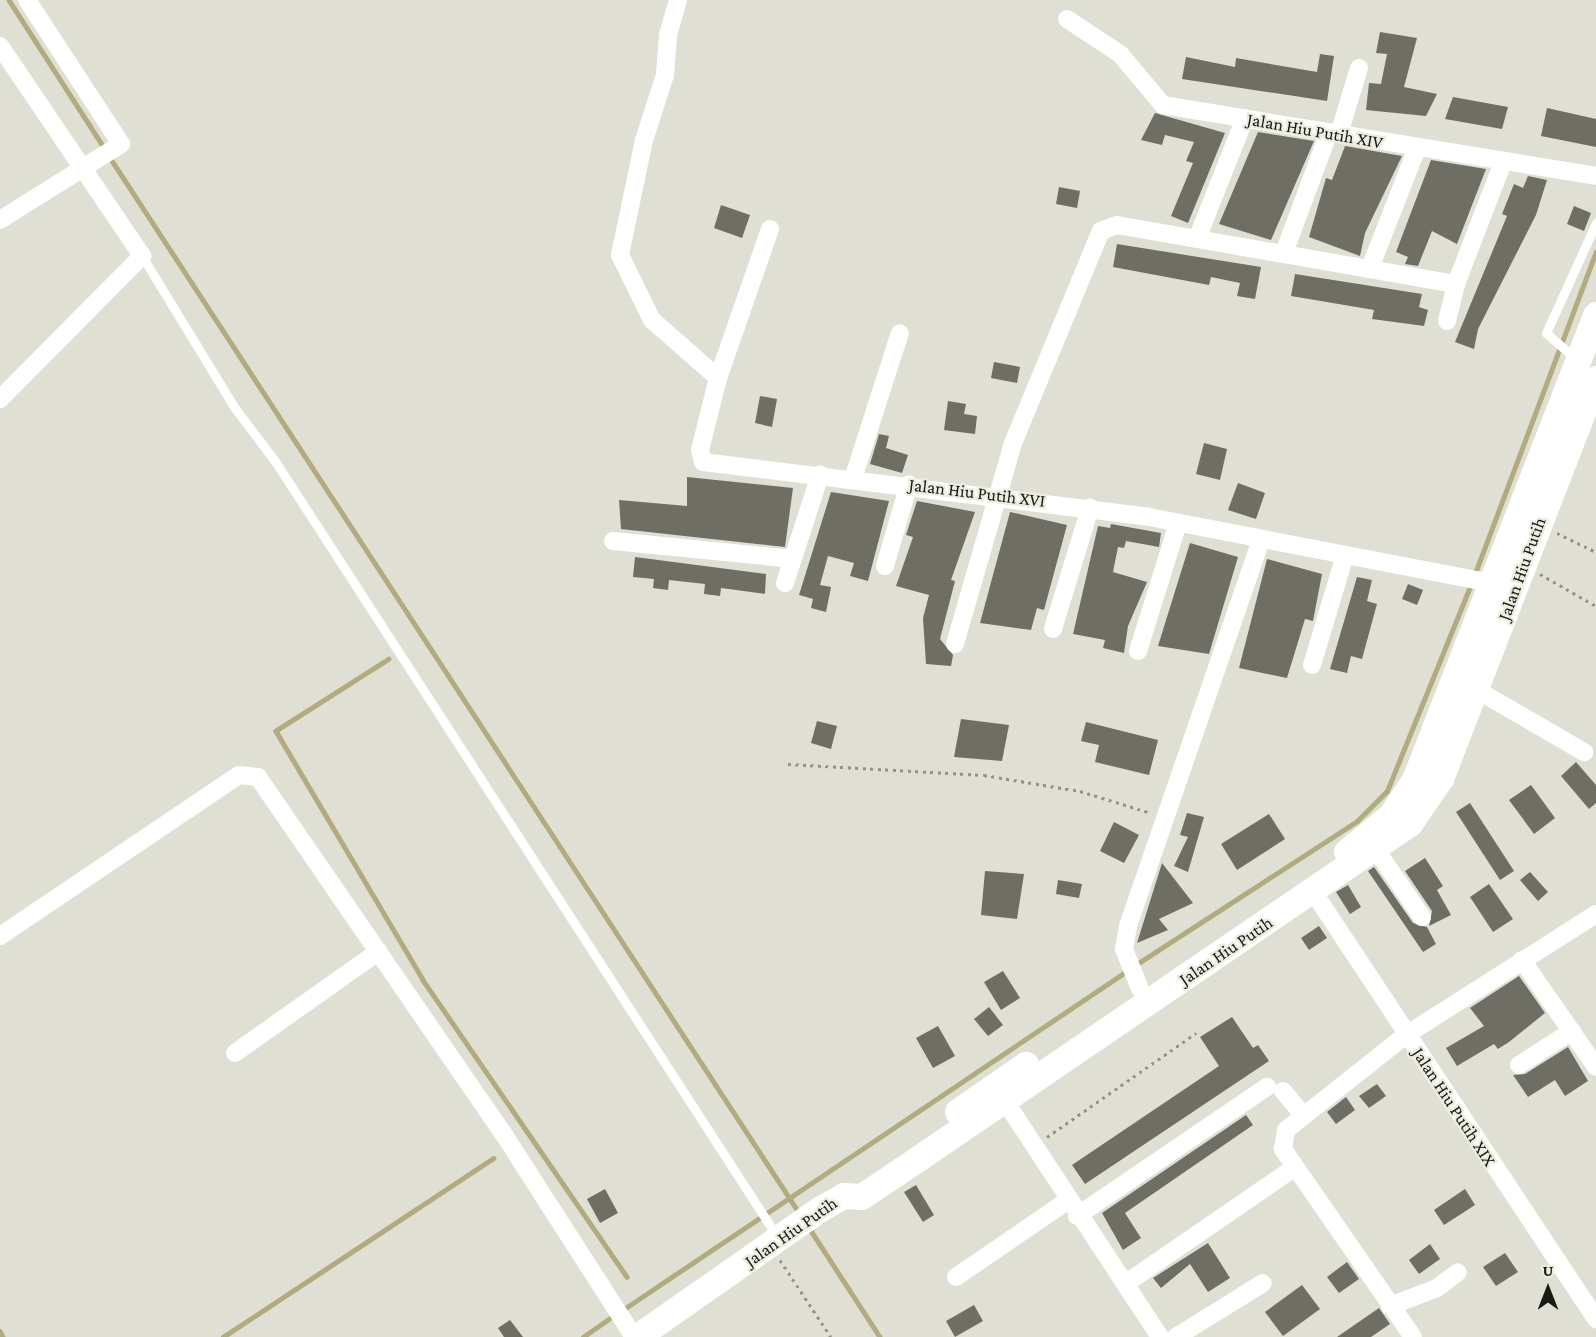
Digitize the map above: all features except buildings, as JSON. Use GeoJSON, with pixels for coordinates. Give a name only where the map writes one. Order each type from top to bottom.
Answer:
{"type":"FeatureCollection","features":[{"type":"Feature","properties":{"kind":"street"},"geometry":{"type":"LineString","coordinates":[[0,220],[121,144],[27,0]]}},
{"type":"Feature","properties":{"kind":"street"},"geometry":{"type":"LineString","coordinates":[[678,0],[668,34],[665,75],[644,140],[620,255],[652,320],[718,378]]}},
{"type":"Feature","properties":{"kind":"street","name":"Jalan Hiu Putih XIV"},"geometry":{"type":"LineString","coordinates":[[1067,19],[1113,48],[1163,105],[1596,176]]}},
{"type":"Feature","properties":{"kind":"street"},"geometry":{"type":"LineString","coordinates":[[0,46],[81,170],[142,256],[0,399]]}},
{"type":"Feature","properties":{"kind":"street"},"geometry":{"type":"LineString","coordinates":[[1284,253],[1359,68]]}},
{"type":"Feature","properties":{"kind":"street"},"geometry":{"type":"LineString","coordinates":[[1197,239],[1245,118]]}},
{"type":"Feature","properties":{"kind":"street"},"geometry":{"type":"LineString","coordinates":[[1370,268],[1416,148]]}},
{"type":"Feature","properties":{"kind":"street"},"geometry":{"type":"LineString","coordinates":[[1447,321],[1456,284],[1503,162]]}},
{"type":"Feature","properties":{"kind":"street"},"geometry":{"type":"LineString","coordinates":[[955,644],[997,494],[1101,231],[1117,225],[1456,284]]}},
{"type":"Feature","properties":{"kind":"street","name":"Jalan Hiu Putih XVI"},"geometry":{"type":"LineString","coordinates":[[770,229],[718,378],[700,450],[703,462],[997,494],[1090,508],[1491,583]]}},
{"type":"Feature","properties":{"kind":"street","name":"Jalan Hiu Putih"},"geometry":{"type":"LineString","coordinates":[[1475,673],[1491,583],[1596,315]]}},
{"type":"Feature","properties":{"kind":"street"},"geometry":{"type":"LineString","coordinates":[[853,479],[900,333]]}},
{"type":"Feature","properties":{"kind":"street","name":"Jalan Hiu Putih"},"geometry":{"type":"LineString","coordinates":[[636,1337],[818,1211],[844,1196],[862,1197],[1005,1101],[1232,937],[1314,893],[1377,851],[1410,824],[1432,796],[1475,673],[1523,565],[1596,379]]}},
{"type":"Feature","properties":{"kind":"street"},"geometry":{"type":"LineString","coordinates":[[785,583],[820,475]]}},
{"type":"Feature","properties":{"kind":"street"},"geometry":{"type":"LineString","coordinates":[[885,566],[909,484]]}},
{"type":"Feature","properties":{"kind":"street"},"geometry":{"type":"LineString","coordinates":[[1053,629],[1090,508]]}},
{"type":"Feature","properties":{"kind":"street"},"geometry":{"type":"LineString","coordinates":[[1138,651],[1178,523]]}},
{"type":"Feature","properties":{"kind":"street"},"geometry":{"type":"LineString","coordinates":[[1140,989],[1124,950],[1164,817],[1262,539]]}},
{"type":"Feature","properties":{"kind":"street"},"geometry":{"type":"LineString","coordinates":[[613,541],[792,559]]}},
{"type":"Feature","properties":{"kind":"street"},"geometry":{"type":"LineString","coordinates":[[1312,665],[1345,555]]}},
{"type":"Feature","properties":{"kind":"street"},"geometry":{"type":"LineString","coordinates":[[844,1196],[852,1183],[1140,989],[1232,937],[1354,847],[1399,807],[1475,673],[1584,752]]}},
{"type":"Feature","properties":{"kind":"street"},"geometry":{"type":"LineString","coordinates":[[0,936],[246,774],[272,792],[636,1337]]}},
{"type":"Feature","properties":{"kind":"street"},"geometry":{"type":"LineString","coordinates":[[1377,851],[1422,917]]}},
{"type":"Feature","properties":{"kind":"street","name":"Jalan Hiu Putih XIX"},"geometry":{"type":"LineString","coordinates":[[1314,893],[1596,1319]]}},
{"type":"Feature","properties":{"kind":"street"},"geometry":{"type":"LineString","coordinates":[[1413,1337],[1295,1167],[1283,1141],[1302,1114],[1406,1035],[1596,914]]}},
{"type":"Feature","properties":{"kind":"street"},"geometry":{"type":"LineString","coordinates":[[235,1053],[379,951]]}},
{"type":"Feature","properties":{"kind":"street"},"geometry":{"type":"LineString","coordinates":[[1522,960],[1596,1067]]}},
{"type":"Feature","properties":{"kind":"street"},"geometry":{"type":"LineString","coordinates":[[1519,1065],[1572,1030]]}},
{"type":"Feature","properties":{"kind":"street"},"geometry":{"type":"LineString","coordinates":[[956,1277],[1275,1089],[1302,1114]]}},
{"type":"Feature","properties":{"kind":"street"},"geometry":{"type":"LineString","coordinates":[[1005,1101],[1072,1209],[1160,1337]]}},
{"type":"Feature","properties":{"kind":"street"},"geometry":{"type":"LineString","coordinates":[[1125,1284],[1295,1167]]}},
{"type":"Feature","properties":{"kind":"street"},"geometry":{"type":"LineString","coordinates":[[1390,1306],[1437,1288],[1458,1272]]}},
{"type":"Feature","properties":{"kind":"street"},"geometry":{"type":"LineString","coordinates":[[1176,1337],[1263,1283]]}},
{"type":"Feature","properties":{"kind":"lane"},"geometry":{"type":"LineString","coordinates":[[1578,360],[1546,333],[1596,223]]}},
{"type":"Feature","properties":{"kind":"lane"},"geometry":{"type":"LineString","coordinates":[[142,256],[234,407],[282,471],[777,1241]]}},
{"type":"Feature","properties":{"kind":"path"},"geometry":{"type":"LineString","coordinates":[[1539,524],[1596,552]]}},
{"type":"Feature","properties":{"kind":"path"},"geometry":{"type":"LineString","coordinates":[[1523,565],[1596,606]]}},
{"type":"Feature","properties":{"kind":"path"},"geometry":{"type":"LineString","coordinates":[[788,764],[984,775],[1080,791],[1164,817]]}},
{"type":"Feature","properties":{"kind":"path"},"geometry":{"type":"LineString","coordinates":[[1032,1147],[1196,1033]]}},
{"type":"Feature","properties":{"kind":"path"},"geometry":{"type":"LineString","coordinates":[[777,1241],[831,1337]]}},
{"type":"Feature","properties":{"kind":"waterway"},"geometry":{"type":"LineString","coordinates":[[9,0],[105,149]]}},
{"type":"Feature","properties":{"kind":"waterway"},"geometry":{"type":"LineString","coordinates":[[109,156],[800,1214]]}},
{"type":"Feature","properties":{"kind":"waterway"},"geometry":{"type":"LineString","coordinates":[[1474,576],[1596,252]]}},
{"type":"Feature","properties":{"kind":"waterway"},"geometry":{"type":"LineString","coordinates":[[1134,966],[1357,821],[1387,791],[1471,584]]}},
{"type":"Feature","properties":{"kind":"waterway"},"geometry":{"type":"LineString","coordinates":[[389,659],[276,731],[423,980],[627,1277]]}},
{"type":"Feature","properties":{"kind":"waterway"},"geometry":{"type":"LineString","coordinates":[[624,1309],[1127,971]]}},
{"type":"Feature","properties":{"kind":"waterway"},"geometry":{"type":"LineString","coordinates":[[223,1337],[493,1158]]}},
{"type":"Feature","properties":{"kind":"waterway"},"geometry":{"type":"LineString","coordinates":[[808,1226],[880,1337]]}},
{"type":"Feature","properties":{"kind":"waterway"},"geometry":{"type":"LineString","coordinates":[[583,1337],[610,1318]]}},
{"type":"Feature","properties":{"kind":"waterway"},"geometry":{"type":"LineString","coordinates":[[0,1331],[3,1337]]}}]}
